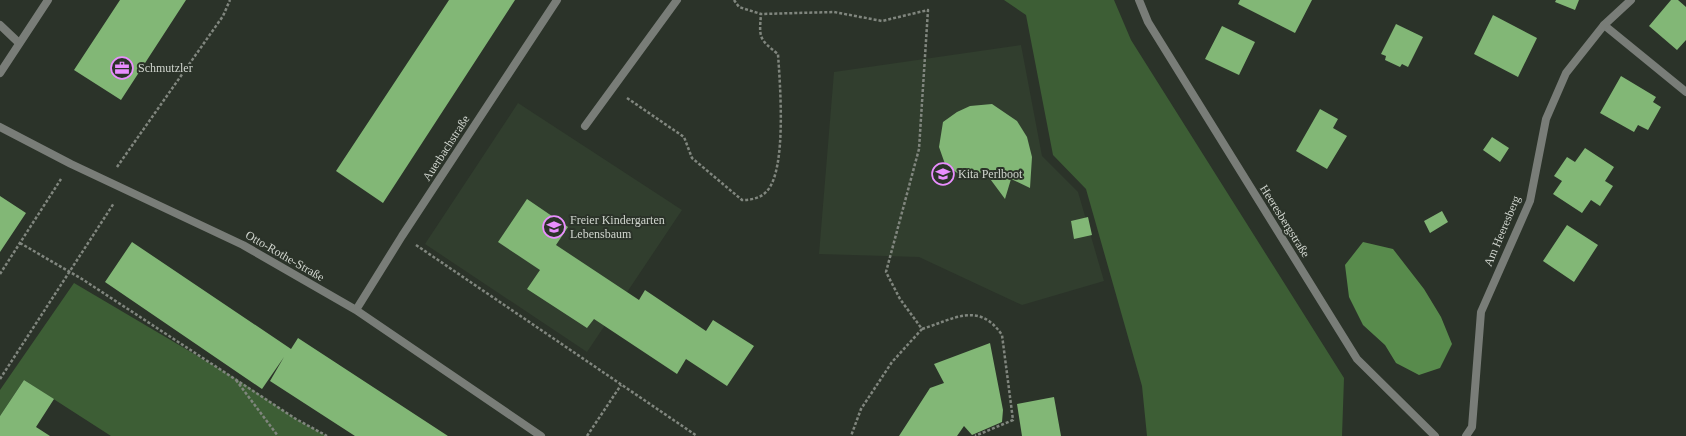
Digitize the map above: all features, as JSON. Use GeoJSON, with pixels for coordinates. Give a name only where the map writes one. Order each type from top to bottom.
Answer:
{"type":"FeatureCollection","features":[{"type":"Feature","properties":{"kind":"street"},"geometry":{"type":"LineString","coordinates":[[0,73],[48,0]]}},
{"type":"Feature","properties":{"kind":"street","name":"Auerbachstraße"},"geometry":{"type":"LineString","coordinates":[[356,310],[402,236],[557,0]]}},
{"type":"Feature","properties":{"kind":"street"},"geometry":{"type":"LineString","coordinates":[[585,126],[677,0]]}},
{"type":"Feature","properties":{"kind":"street","name":"Heeresbergstraße"},"geometry":{"type":"LineString","coordinates":[[1139,0],[1148,22],[1357,359],[1435,436]]}},
{"type":"Feature","properties":{"kind":"street","name":"Am Heeresberg"},"geometry":{"type":"LineString","coordinates":[[1466,436],[1472,427],[1481,312],[1530,201],[1546,119],[1566,73],[1604,26],[1632,0]]}},
{"type":"Feature","properties":{"kind":"street"},"geometry":{"type":"LineString","coordinates":[[0,25],[19,43]]}},
{"type":"Feature","properties":{"kind":"street"},"geometry":{"type":"LineString","coordinates":[[1604,26],[1686,92]]}},
{"type":"Feature","properties":{"kind":"street","name":"Otto-Rothe-Straße"},"geometry":{"type":"LineString","coordinates":[[0,127],[71,164],[243,245],[356,310],[541,436]]}},
{"type":"Feature","properties":{"kind":"path"},"geometry":{"type":"LineString","coordinates":[[107,180],[218,23],[230,0]]}},
{"type":"Feature","properties":{"kind":"path"},"geometry":{"type":"LineString","coordinates":[[734,0],[739,7],[761,14],[834,12],[882,21],[928,10],[919,149],[886,272],[900,299],[922,329]]}},
{"type":"Feature","properties":{"kind":"path"},"geometry":{"type":"LineString","coordinates":[[613,89],[684,137],[692,158],[742,200],[755,199],[768,190],[776,169],[781,116],[778,54],[766,45],[760,35],[761,14]]}},
{"type":"Feature","properties":{"kind":"path"},"geometry":{"type":"LineString","coordinates":[[0,274],[71,164]]}},
{"type":"Feature","properties":{"kind":"path"},"geometry":{"type":"LineString","coordinates":[[0,379],[124,188]]}},
{"type":"Feature","properties":{"kind":"path"},"geometry":{"type":"LineString","coordinates":[[402,236],[696,436]]}},
{"type":"Feature","properties":{"kind":"path"},"geometry":{"type":"LineString","coordinates":[[20,243],[70,271],[296,419],[327,436]]}},
{"type":"Feature","properties":{"kind":"path"},"geometry":{"type":"LineString","coordinates":[[851,436],[861,409],[892,362],[922,329],[967,315],[982,316],[995,325],[1002,335],[1013,420],[975,436]]}},
{"type":"Feature","properties":{"kind":"path"},"geometry":{"type":"LineString","coordinates":[[0,371],[3,374]]}},
{"type":"Feature","properties":{"kind":"path"},"geometry":{"type":"LineString","coordinates":[[235,378],[278,436]]}},
{"type":"Feature","properties":{"kind":"path"},"geometry":{"type":"LineString","coordinates":[[587,436],[621,385]]}},
{"type":"Feature","properties":{"kind":"shaded area"},"geometry":{"type":"Polygon","coordinates":[[[1004,0],[1114,0],[1131,40],[1344,378],[1342,436],[1147,436],[1142,386],[1086,189],[1053,155],[1026,15],[1004,0]]]}},
{"type":"Feature","properties":{"kind":"shaded area","name":"Kita Perlboot"},"geometry":{"type":"Polygon","coordinates":[[[1021,45],[1042,156],[1078,192],[1104,281],[1022,305],[919,257],[819,254],[834,72],[1021,45]]]}},
{"type":"Feature","properties":{"kind":"shaded area","name":"Freier Kindergarten Lebensbaum"},"geometry":{"type":"Polygon","coordinates":[[[518,103],[682,210],[587,352],[425,244],[518,103]]]}},
{"type":"Feature","properties":{"kind":"shaded area"},"geometry":{"type":"Polygon","coordinates":[[[1363,242],[1393,249],[1424,289],[1441,317],[1452,344],[1440,368],[1419,375],[1396,363],[1385,345],[1363,325],[1349,297],[1345,265],[1363,242]]]}},
{"type":"Feature","properties":{"kind":"shaded area"},"geometry":{"type":"Polygon","coordinates":[[[74,283],[235,378],[296,419],[327,436],[111,436],[24,380],[0,416],[0,390],[74,283]]]}},
{"type":"Feature","properties":{"kind":"building"},"geometry":{"type":"Polygon","coordinates":[[[120,0],[186,0],[121,100],[74,70],[120,0]]]}},
{"type":"Feature","properties":{"kind":"building"},"geometry":{"type":"Polygon","coordinates":[[[449,0],[515,0],[383,203],[336,171],[449,0]]]}},
{"type":"Feature","properties":{"kind":"building"},"geometry":{"type":"Polygon","coordinates":[[[1240,0],[1312,0],[1295,33],[1238,4],[1240,0]]]}},
{"type":"Feature","properties":{"kind":"building"},"geometry":{"type":"Polygon","coordinates":[[[1556,0],[1579,0],[1575,10],[1555,2],[1556,0]]]}},
{"type":"Feature","properties":{"kind":"building"},"geometry":{"type":"Polygon","coordinates":[[[1671,0],[1678,0],[1686,7],[1686,40],[1677,50],[1649,26],[1671,0]]]}},
{"type":"Feature","properties":{"kind":"building"},"geometry":{"type":"Polygon","coordinates":[[[1493,15],[1537,38],[1518,77],[1474,54],[1493,15]]]}},
{"type":"Feature","properties":{"kind":"building"},"geometry":{"type":"Polygon","coordinates":[[[1396,24],[1423,37],[1408,67],[1402,64],[1400,67],[1385,60],[1386,56],[1381,54],[1396,24]]]}},
{"type":"Feature","properties":{"kind":"building"},"geometry":{"type":"Polygon","coordinates":[[[1222,26],[1255,42],[1239,75],[1205,59],[1222,26]]]}},
{"type":"Feature","properties":{"kind":"building"},"geometry":{"type":"Polygon","coordinates":[[[1621,76],[1656,97],[1653,102],[1661,107],[1648,130],[1638,125],[1634,132],[1600,113],[1621,76]]]}},
{"type":"Feature","properties":{"kind":"building"},"geometry":{"type":"Polygon","coordinates":[[[992,104],[1017,121],[1027,137],[1032,157],[1030,188],[1011,179],[1005,199],[985,172],[960,175],[945,164],[939,147],[943,122],[957,112],[970,106],[992,104]]]}},
{"type":"Feature","properties":{"kind":"building"},"geometry":{"type":"Polygon","coordinates":[[[1320,109],[1338,119],[1333,128],[1347,136],[1327,169],[1296,151],[1320,109]]]}},
{"type":"Feature","properties":{"kind":"building"},"geometry":{"type":"Polygon","coordinates":[[[1492,137],[1509,148],[1500,162],[1483,150],[1492,137]]]}},
{"type":"Feature","properties":{"kind":"building"},"geometry":{"type":"Polygon","coordinates":[[[1585,148],[1614,167],[1605,181],[1613,186],[1600,206],[1591,200],[1582,213],[1553,194],[1562,181],[1554,176],[1567,157],[1575,162],[1585,148]]]}},
{"type":"Feature","properties":{"kind":"building"},"geometry":{"type":"Polygon","coordinates":[[[0,196],[26,213],[0,252],[0,196]]]}},
{"type":"Feature","properties":{"kind":"building"},"geometry":{"type":"Polygon","coordinates":[[[527,199],[568,227],[556,245],[639,300],[645,290],[706,331],[713,320],[754,346],[727,386],[686,359],[677,374],[594,319],[587,328],[527,289],[540,270],[498,242],[527,199]]]}},
{"type":"Feature","properties":{"kind":"building"},"geometry":{"type":"Polygon","coordinates":[[[1442,211],[1448,222],[1430,233],[1424,221],[1442,211]]]}},
{"type":"Feature","properties":{"kind":"building"},"geometry":{"type":"Polygon","coordinates":[[[1088,217],[1092,235],[1074,239],[1071,221],[1088,217]]]}},
{"type":"Feature","properties":{"kind":"building"},"geometry":{"type":"Polygon","coordinates":[[[1567,225],[1598,245],[1574,282],[1543,261],[1567,225]]]}},
{"type":"Feature","properties":{"kind":"building"},"geometry":{"type":"Polygon","coordinates":[[[132,242],[291,349],[298,338],[448,436],[355,436],[270,381],[284,357],[262,389],[105,282],[132,242]]]}},
{"type":"Feature","properties":{"kind":"building"},"geometry":{"type":"Polygon","coordinates":[[[990,343],[1003,410],[1002,422],[972,435],[964,426],[957,436],[899,436],[930,388],[944,383],[934,364],[990,343]]]}},
{"type":"Feature","properties":{"kind":"building"},"geometry":{"type":"Polygon","coordinates":[[[24,380],[54,399],[36,427],[50,436],[0,436],[0,416],[24,380]]]}},
{"type":"Feature","properties":{"kind":"building"},"geometry":{"type":"Polygon","coordinates":[[[1054,397],[1061,436],[1022,436],[1017,404],[1054,397]]]}},
{"type":"Feature","properties":{"kind":"place","name":"Schmutzler"},"geometry":{"type":"Point","coordinates":[122,68]}},
{"type":"Feature","properties":{"kind":"place","name":"Kita Perlboot"},"geometry":{"type":"Point","coordinates":[943,174]}},
{"type":"Feature","properties":{"kind":"place","name":"Freier Kindergarten Lebensbaum"},"geometry":{"type":"Point","coordinates":[554,227]}}]}
